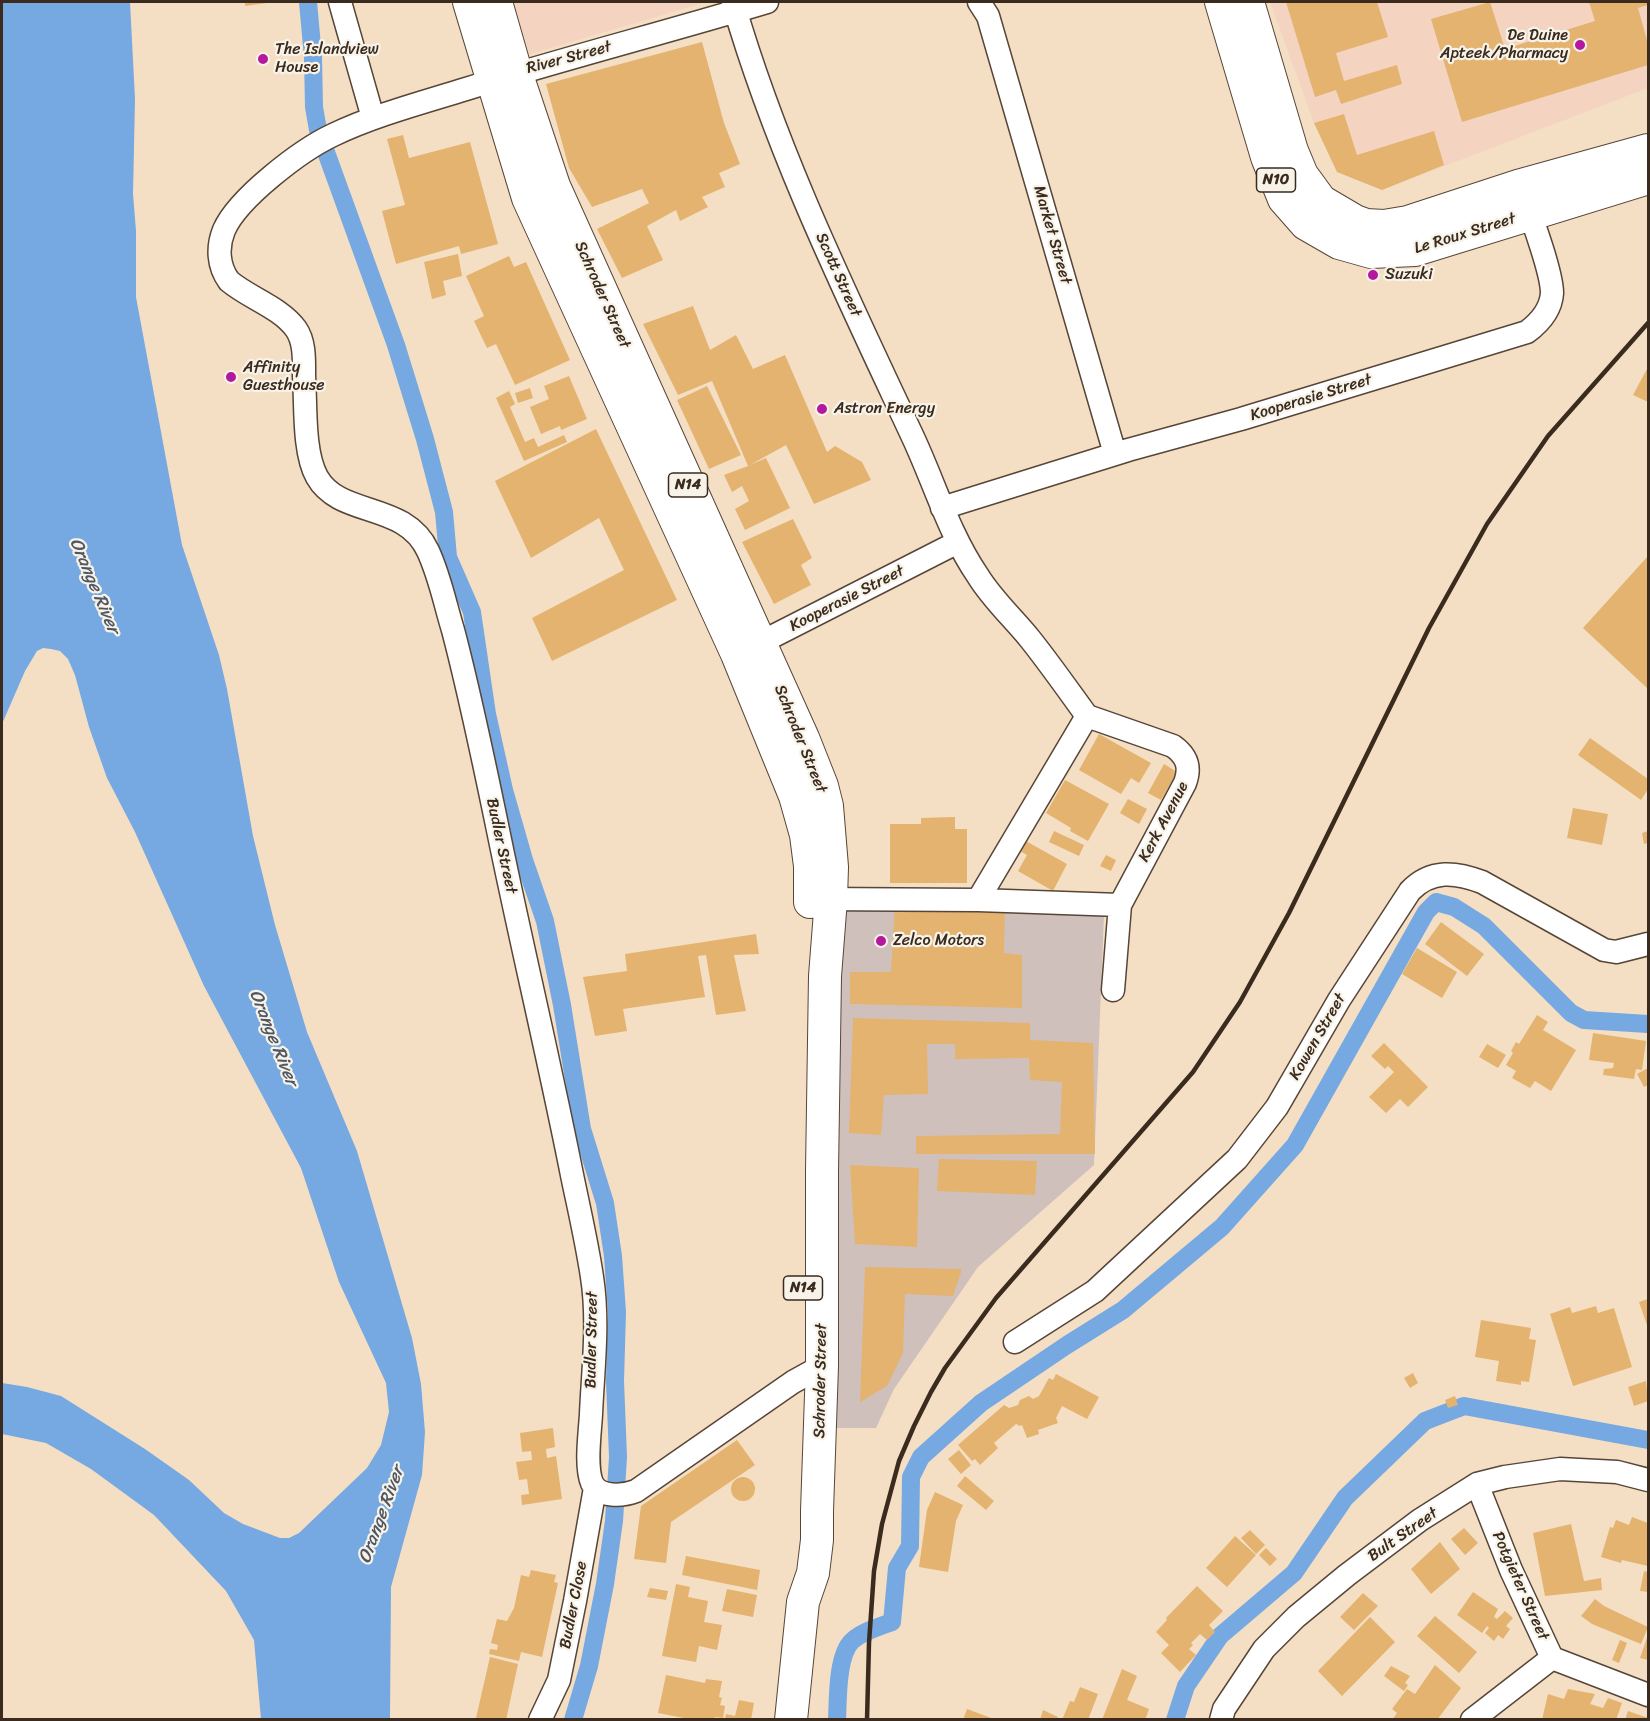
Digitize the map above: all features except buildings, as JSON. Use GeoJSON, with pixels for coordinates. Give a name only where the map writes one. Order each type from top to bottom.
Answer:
{"type":"FeatureCollection","features":[{"type":"Feature","properties":{"kind":"highway","name":"Schroder Street"},"geometry":{"type":"LineString","coordinates":[[469,2],[505,77]]}},
{"type":"Feature","properties":{"kind":"highway","name":"Schroder Street"},"geometry":{"type":"LineString","coordinates":[[496,2],[505,77],[528,198],[748,649],[802,816],[810,866],[821,899],[803,1184],[812,1372],[796,1573],[803,1602],[791,1719]]}},
{"type":"Feature","properties":{"kind":"highway","name":"Le Roux Street"},"geometry":{"type":"LineString","coordinates":[[1221,2],[1274,176],[1284,199],[1316,231],[1338,243],[1371,252],[1397,253],[1433,246],[1525,200],[1648,150]]}},
{"type":"Feature","properties":{"kind":"highway","name":"Le Roux Street"},"geometry":{"type":"LineString","coordinates":[[1248,2],[1292,151],[1308,184],[1328,207],[1354,221],[1366,225],[1384,226],[1648,178]]}},
{"type":"Feature","properties":{"kind":"street"},"geometry":{"type":"LineString","coordinates":[[340,2],[373,118]]}},
{"type":"Feature","properties":{"kind":"street","name":"River Street"},"geometry":{"type":"LineString","coordinates":[[373,118],[735,6],[767,2]]}},
{"type":"Feature","properties":{"kind":"street","name":"Scott Street"},"geometry":{"type":"LineString","coordinates":[[735,6],[774,124],[822,242],[913,435],[958,542]]}},
{"type":"Feature","properties":{"kind":"street","name":"Market Street"},"geometry":{"type":"LineString","coordinates":[[985,6],[1115,454]]}},
{"type":"Feature","properties":{"kind":"street","name":"Budler Street"},"geometry":{"type":"LineString","coordinates":[[373,118],[332,136],[299,155],[272,176],[229,220],[222,237],[220,264],[229,281],[285,317],[298,334],[304,357],[308,444],[316,475],[328,491],[337,497],[381,512],[411,528],[427,549],[441,585],[469,688],[510,889],[553,1078],[592,1276],[595,1316],[589,1443],[591,1476],[611,1492]]}},
{"type":"Feature","properties":{"kind":"street","name":"Kooperasie Street"},"geometry":{"type":"LineString","coordinates":[[942,508],[1115,454],[1348,387],[1527,332],[1537,324],[1547,310],[1552,293],[1550,278],[1525,200]]}},
{"type":"Feature","properties":{"kind":"street"},"geometry":{"type":"LineString","coordinates":[[958,542],[978,577],[1031,641],[1087,716],[978,900]]}},
{"type":"Feature","properties":{"kind":"street","name":"Kooperasie Street"},"geometry":{"type":"LineString","coordinates":[[748,649],[958,542]]}},
{"type":"Feature","properties":{"kind":"street","name":"Kerk Avenue"},"geometry":{"type":"LineString","coordinates":[[1087,716],[1173,746],[1184,756],[1189,769],[1185,783],[1120,905],[1113,990]]}},
{"type":"Feature","properties":{"kind":"street","name":"Kowen Street"},"geometry":{"type":"LineString","coordinates":[[1015,1342],[1095,1291],[1243,1152],[1277,1107],[1339,1000],[1410,891],[1418,883],[1432,876],[1444,874],[1464,876],[1482,882],[1604,950],[1616,952],[1648,944]]}},
{"type":"Feature","properties":{"kind":"street"},"geometry":{"type":"LineString","coordinates":[[821,899],[978,900],[1120,905]]}},
{"type":"Feature","properties":{"kind":"street"},"geometry":{"type":"LineString","coordinates":[[611,1492],[646,1485],[812,1372]]}},
{"type":"Feature","properties":{"kind":"street","name":"Bult Street"},"geometry":{"type":"LineString","coordinates":[[1221,1719],[1224,1709],[1264,1648],[1296,1617],[1347,1575],[1413,1526],[1477,1484],[1505,1477],[1560,1469],[1617,1472],[1648,1480]]}},
{"type":"Feature","properties":{"kind":"street","name":"Potgieter Street"},"geometry":{"type":"LineString","coordinates":[[1477,1484],[1511,1570],[1552,1658],[1648,1695]]}},
{"type":"Feature","properties":{"kind":"street","name":"Budler Close"},"geometry":{"type":"LineString","coordinates":[[540,1719],[559,1680],[575,1601],[611,1492]]}},
{"type":"Feature","properties":{"kind":"street"},"geometry":{"type":"LineString","coordinates":[[1472,1719],[1552,1658]]}},
{"type":"Feature","properties":{"kind":"shaded area"},"geometry":{"type":"Polygon","coordinates":[[[511,2],[706,2],[527,55],[511,2]]]}},
{"type":"Feature","properties":{"kind":"shaded area"},"geometry":{"type":"Polygon","coordinates":[[[1270,2],[1648,2],[1648,88],[1382,190],[1337,172],[1314,123],[1270,2]]]}},
{"type":"Feature","properties":{"kind":"shaded area"},"geometry":{"type":"Polygon","coordinates":[[[839,904],[1104,915],[1094,1165],[978,1267],[894,1389],[876,1428],[835,1428],[839,904]]]}},
{"type":"Feature","properties":{"kind":"water","name":"Orange River"},"geometry":{"type":"Polygon","coordinates":[[[2,2],[130,2],[135,99],[133,194],[136,231],[136,297],[182,545],[219,655],[253,836],[275,925],[307,1032],[357,1151],[412,1338],[421,1384],[425,1432],[422,1475],[391,1587],[390,1719],[261,1719],[254,1640],[226,1591],[154,1515],[91,1469],[46,1443],[2,1434],[2,1383],[61,1396],[189,1480],[224,1513],[243,1524],[280,1538],[289,1538],[299,1533],[367,1468],[381,1445],[389,1412],[386,1383],[339,1282],[301,1168],[204,986],[135,832],[107,778],[89,727],[75,675],[68,659],[60,651],[43,648],[37,651],[25,671],[2,724],[2,2]]]}},
{"type":"Feature","properties":{"kind":"waterway"},"geometry":{"type":"LineString","coordinates":[[308,2],[313,57],[314,107],[318,130],[396,345],[425,439],[444,512],[448,557],[472,612],[487,714],[504,790],[524,860],[545,921],[562,1005],[582,1129],[605,1203],[613,1256],[617,1312],[615,1381],[618,1457],[614,1521],[605,1584],[589,1666],[573,1720]]}},
{"type":"Feature","properties":{"kind":"waterway"},"geometry":{"type":"LineString","coordinates":[[837,1720],[839,1678],[843,1656],[847,1648],[861,1635],[892,1622],[897,1568],[910,1546],[911,1477],[921,1457],[981,1403],[1123,1310],[1222,1227],[1295,1145],[1426,912],[1436,902],[1454,907],[1484,926],[1571,1013],[1584,1020],[1648,1024]]}},
{"type":"Feature","properties":{"kind":"waterway"},"geometry":{"type":"LineString","coordinates":[[1175,1720],[1186,1686],[1220,1636],[1294,1573],[1345,1498],[1425,1421],[1464,1406],[1648,1440]]}},
{"type":"Feature","properties":{"kind":"railway"},"geometry":{"type":"LineString","coordinates":[[867,1720],[874,1571],[882,1524],[899,1461],[931,1392],[945,1368],[996,1298],[1193,1072],[1240,1002],[1289,913],[1429,628],[1487,524],[1548,436],[1648,323]]}},
{"type":"Feature","properties":{"kind":"place","name":"De Duine Apteek/Pharmacy"},"geometry":{"type":"Point","coordinates":[1580,45]}},
{"type":"Feature","properties":{"kind":"place","name":"The Islandview House"},"geometry":{"type":"Point","coordinates":[263,59]}},
{"type":"Feature","properties":{"kind":"place","name":"Suzuki"},"geometry":{"type":"Point","coordinates":[1373,275]}},
{"type":"Feature","properties":{"kind":"place","name":"Affinity Guesthouse"},"geometry":{"type":"Point","coordinates":[231,377]}},
{"type":"Feature","properties":{"kind":"place","name":"Astron Energy"},"geometry":{"type":"Point","coordinates":[822,409]}},
{"type":"Feature","properties":{"kind":"place","name":"Zelco Motors"},"geometry":{"type":"Point","coordinates":[881,941]}}]}
